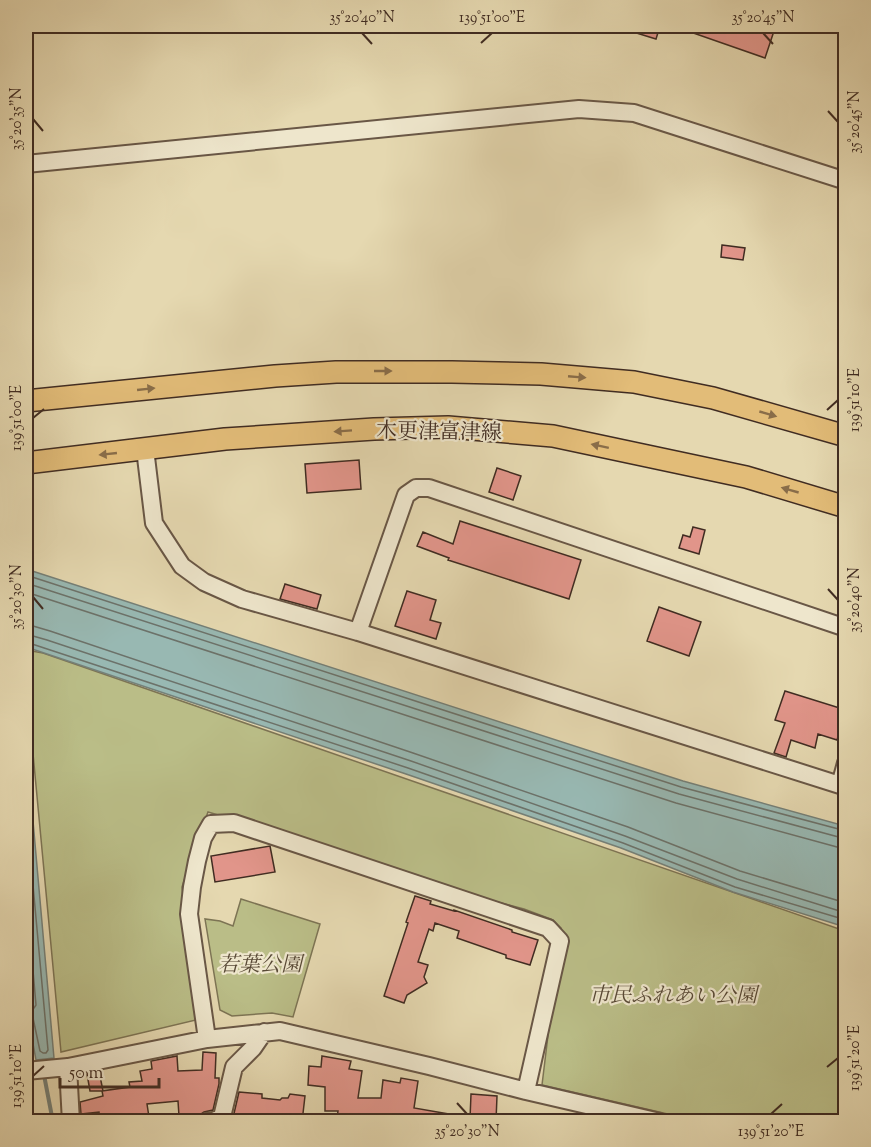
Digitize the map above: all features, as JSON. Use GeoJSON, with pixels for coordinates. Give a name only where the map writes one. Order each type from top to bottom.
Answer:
{"type":"FeatureCollection","features":[{"type":"Feature","properties":{"kind":"main road"},"geometry":{"type":"LineString","coordinates":[[26,401],[336,372],[541,374],[634,382],[713,398],[846,436]]}},
{"type":"Feature","properties":{"kind":"main road","name":"木更津富津線"},"geometry":{"type":"LineString","coordinates":[[26,463],[225,439],[374,429],[448,427],[553,436],[746,477],[846,507]]}},
{"type":"Feature","properties":{"kind":"street"},"geometry":{"type":"LineString","coordinates":[[26,165],[579,109],[634,114],[846,181]]}},
{"type":"Feature","properties":{"kind":"street"},"geometry":{"type":"LineString","coordinates":[[145,449],[154,523],[182,566],[204,582],[242,599],[358,632],[843,786],[846,763]]}},
{"type":"Feature","properties":{"kind":"street"},"geometry":{"type":"LineString","coordinates":[[358,632],[406,495],[416,488],[429,488],[846,627]]}},
{"type":"Feature","properties":{"kind":"street"},"geometry":{"type":"LineString","coordinates":[[207,1039],[189,914],[192,887],[203,838],[211,824],[234,823],[548,928],[560,941],[526,1091]]}},
{"type":"Feature","properties":{"kind":"street"},"geometry":{"type":"LineString","coordinates":[[26,1071],[64,1067],[207,1039],[280,1031],[660,1122]]}},
{"type":"Feature","properties":{"kind":"street"},"geometry":{"type":"LineString","coordinates":[[206,1122],[222,1117],[234,1067],[254,1048],[264,1032]]}},
{"type":"Feature","properties":{"kind":"street"},"geometry":{"type":"LineString","coordinates":[[64,1067],[70,1122]]}},
{"type":"Feature","properties":{"kind":"green space","name":"市民ふれあい公園"},"geometry":{"type":"Polygon","coordinates":[[[26,650],[43,653],[845,931],[845,1121],[698,1121],[542,1085],[561,928],[553,920],[524,909],[474,896],[383,865],[208,812],[182,887],[196,1020],[61,1052],[26,679],[26,650]]]}},
{"type":"Feature","properties":{"kind":"green space","name":"若葉公園"},"geometry":{"type":"Polygon","coordinates":[[[241,899],[320,924],[293,1017],[272,1013],[232,1016],[220,1010],[205,919],[233,926],[241,899]]]}},
{"type":"Feature","properties":{"kind":"water"},"geometry":{"type":"Polygon","coordinates":[[[26,569],[683,781],[845,826],[845,927],[733,892],[621,848],[26,647],[26,569]]]}},
{"type":"Feature","properties":{"kind":"water"},"geometry":{"type":"Polygon","coordinates":[[[26,742],[54,1058],[36,1060],[26,1006],[26,742]]]}},
{"type":"Feature","properties":{"kind":"building"},"geometry":{"type":"Polygon","coordinates":[[[620,26],[660,26],[656,39],[620,28],[620,26]]]}},
{"type":"Feature","properties":{"kind":"building"},"geometry":{"type":"Polygon","coordinates":[[[676,26],[759,26],[774,31],[765,58],[676,26]]]}},
{"type":"Feature","properties":{"kind":"building"},"geometry":{"type":"Polygon","coordinates":[[[722,245],[745,248],[743,260],[721,257],[722,245]]]}},
{"type":"Feature","properties":{"kind":"building"},"geometry":{"type":"Polygon","coordinates":[[[359,460],[361,489],[307,493],[305,464],[359,460]]]}},
{"type":"Feature","properties":{"kind":"building"},"geometry":{"type":"Polygon","coordinates":[[[497,468],[521,476],[513,500],[489,492],[497,468]]]}},
{"type":"Feature","properties":{"kind":"building"},"geometry":{"type":"Polygon","coordinates":[[[460,521],[581,560],[569,599],[448,560],[449,558],[417,546],[423,532],[453,544],[460,521]]]}},
{"type":"Feature","properties":{"kind":"building"},"geometry":{"type":"Polygon","coordinates":[[[693,527],[705,530],[699,554],[679,548],[683,535],[690,537],[693,527]]]}},
{"type":"Feature","properties":{"kind":"building"},"geometry":{"type":"Polygon","coordinates":[[[285,584],[321,595],[317,609],[280,599],[285,584]]]}},
{"type":"Feature","properties":{"kind":"building"},"geometry":{"type":"Polygon","coordinates":[[[407,591],[436,600],[430,620],[441,623],[436,639],[395,626],[407,591]]]}},
{"type":"Feature","properties":{"kind":"building"},"geometry":{"type":"Polygon","coordinates":[[[659,607],[701,622],[689,656],[647,641],[659,607]]]}},
{"type":"Feature","properties":{"kind":"building"},"geometry":{"type":"Polygon","coordinates":[[[785,691],[846,710],[837,740],[818,734],[815,748],[791,740],[786,757],[774,753],[785,723],[775,720],[785,691]]]}},
{"type":"Feature","properties":{"kind":"building"},"geometry":{"type":"Polygon","coordinates":[[[270,846],[275,872],[215,882],[211,856],[270,846]]]}},
{"type":"Feature","properties":{"kind":"building"},"geometry":{"type":"Polygon","coordinates":[[[415,896],[431,901],[430,904],[454,910],[538,940],[530,965],[457,938],[459,931],[435,923],[433,931],[429,929],[418,962],[428,965],[424,977],[427,983],[407,995],[404,1003],[384,996],[415,896]]]}},
{"type":"Feature","properties":{"kind":"building"},"geometry":{"type":"Polygon","coordinates":[[[203,1052],[216,1053],[215,1078],[219,1078],[219,1084],[213,1110],[198,1116],[179,1116],[178,1101],[147,1104],[149,1117],[129,1120],[129,1122],[100,1122],[99,1112],[81,1114],[80,1102],[103,1096],[102,1091],[130,1087],[129,1082],[142,1081],[140,1071],[152,1069],[151,1061],[177,1056],[178,1071],[202,1070],[203,1052]]]}},
{"type":"Feature","properties":{"kind":"building"},"geometry":{"type":"Polygon","coordinates":[[[322,1056],[351,1061],[349,1069],[362,1071],[358,1098],[381,1098],[383,1080],[400,1083],[401,1078],[418,1081],[414,1108],[460,1116],[460,1122],[426,1122],[390,1115],[390,1122],[378,1122],[379,1119],[337,1118],[338,1111],[325,1111],[325,1087],[308,1085],[309,1066],[321,1067],[322,1056]]]}},
{"type":"Feature","properties":{"kind":"building"},"geometry":{"type":"Polygon","coordinates":[[[99,1071],[103,1091],[90,1091],[87,1074],[99,1071]]]}},
{"type":"Feature","properties":{"kind":"building"},"geometry":{"type":"Polygon","coordinates":[[[239,1092],[262,1094],[262,1098],[280,1100],[288,1098],[290,1094],[305,1096],[302,1122],[261,1119],[261,1122],[232,1122],[239,1092]]]}},
{"type":"Feature","properties":{"kind":"building"},"geometry":{"type":"Polygon","coordinates":[[[471,1094],[497,1096],[496,1121],[470,1119],[471,1094]]]}},
{"type":"Feature","properties":{"kind":"waterway"},"geometry":{"type":"LineString","coordinates":[[44,1075],[53,1122]]}}]}
